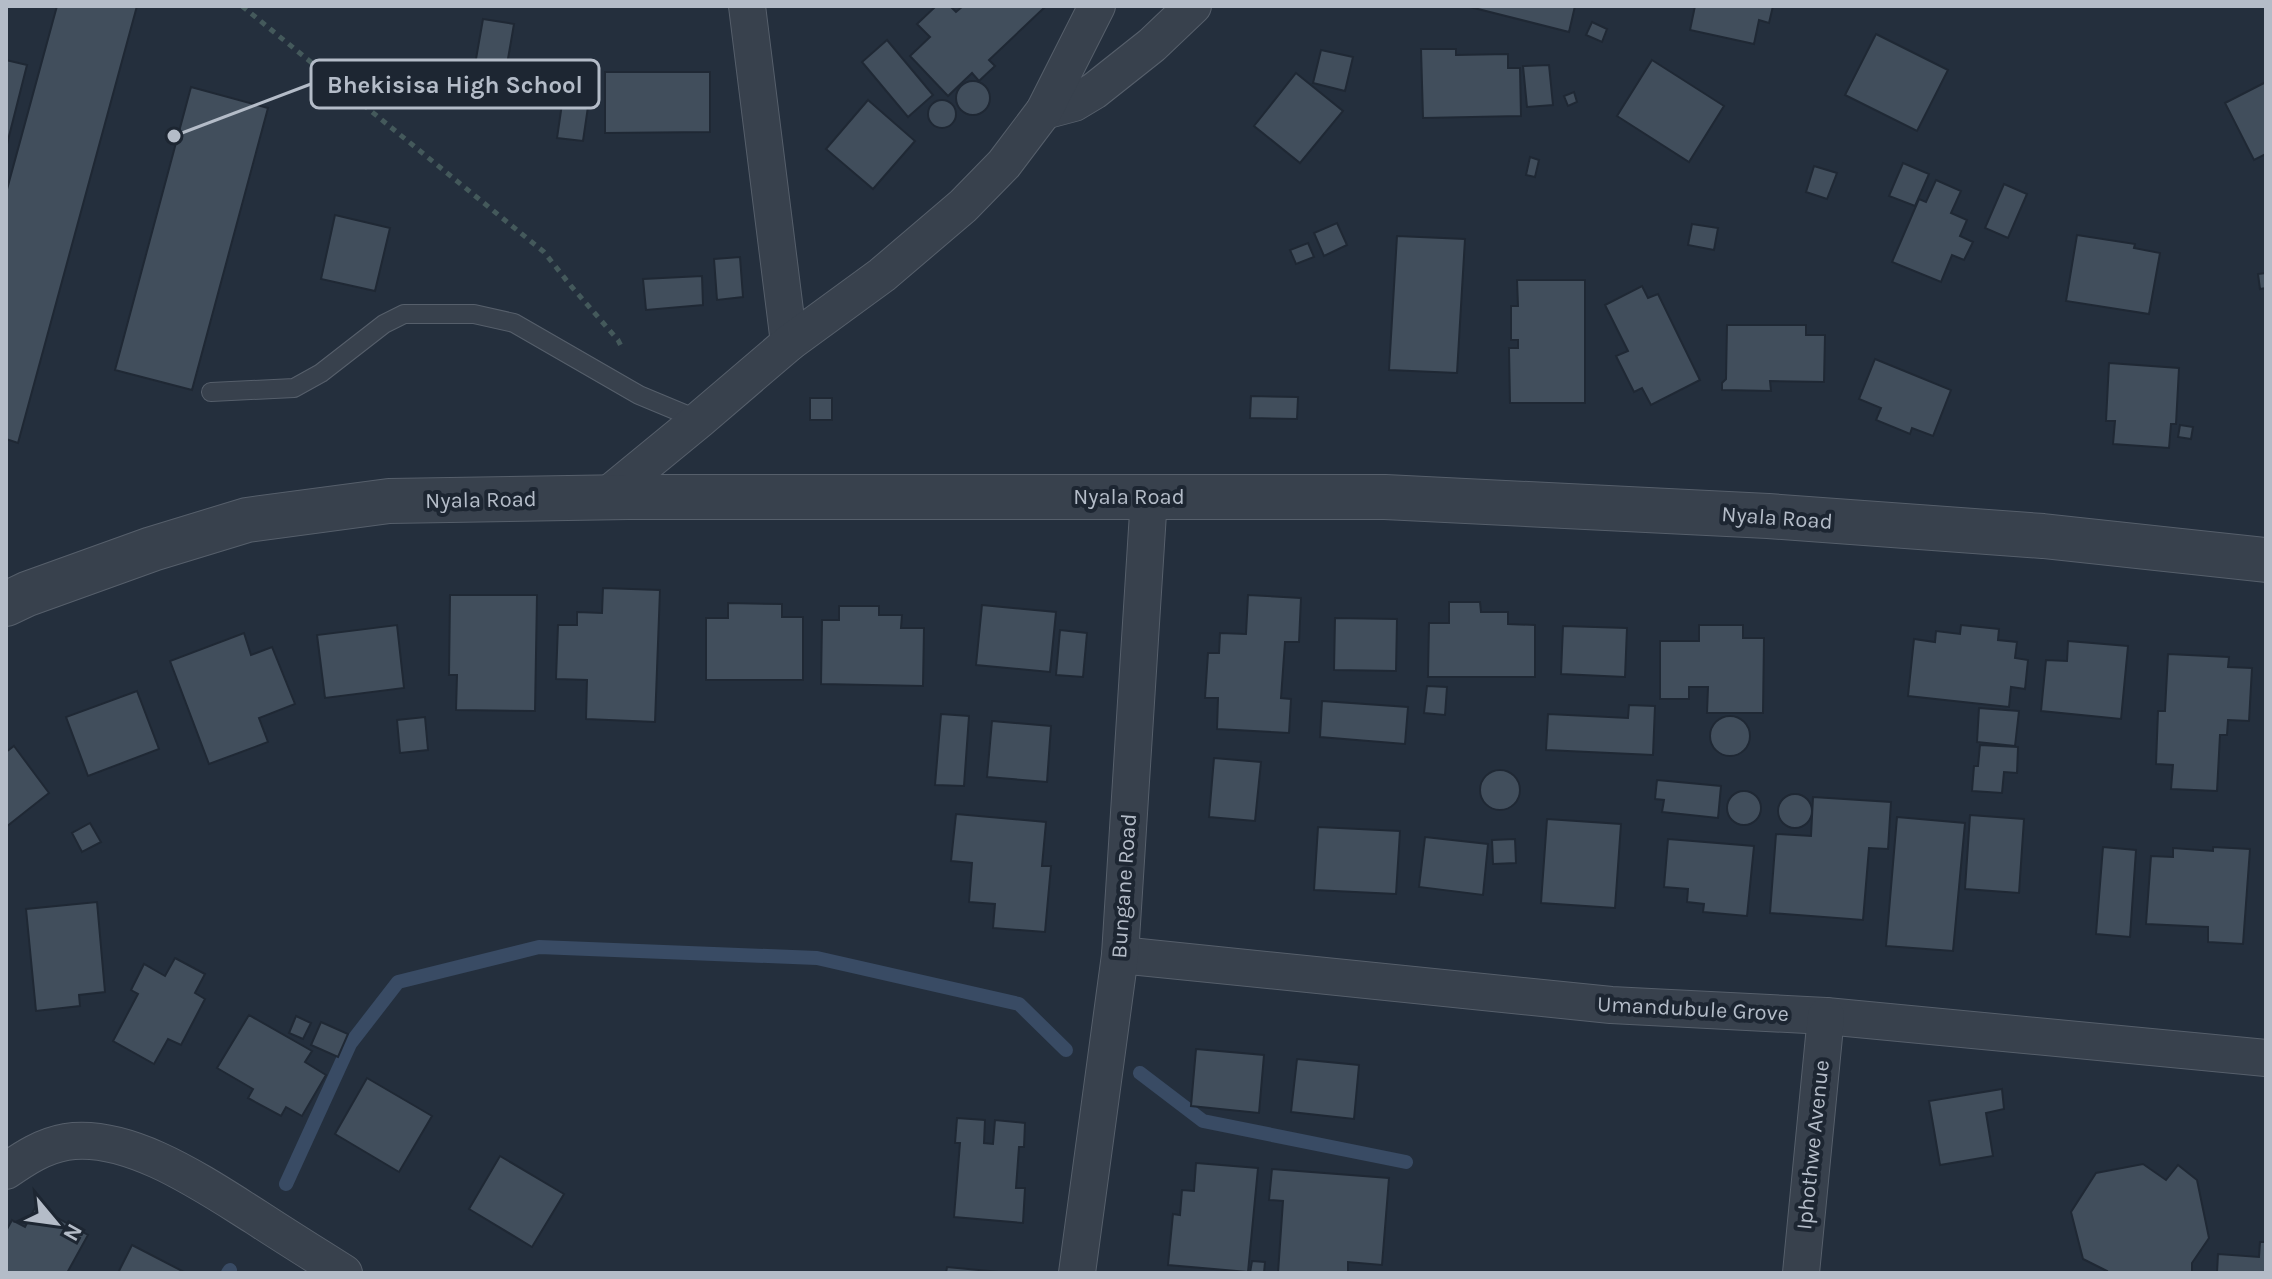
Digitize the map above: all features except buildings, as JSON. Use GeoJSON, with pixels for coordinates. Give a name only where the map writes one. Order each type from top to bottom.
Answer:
{"type":"FeatureCollection","features":[{"type":"Feature","properties":{"kind":"street"},"geometry":{"type":"LineString","coordinates":[[747,6],[789,343]]}},
{"type":"Feature","properties":{"kind":"street"},"geometry":{"type":"LineString","coordinates":[[604,498],[789,343],[882,275],[963,206],[1004,164],[1044,111],[1097,6]]}},
{"type":"Feature","properties":{"kind":"street"},"geometry":{"type":"LineString","coordinates":[[1044,111],[1074,103],[1094,91],[1152,45],[1193,6]]}},
{"type":"Feature","properties":{"kind":"street","name":"Bungane Road"},"geometry":{"type":"LineString","coordinates":[[1077,1273],[1120,955],[1149,497]]}},
{"type":"Feature","properties":{"kind":"street","name":"Nyala Road"},"geometry":{"type":"LineString","coordinates":[[6,604],[152,549],[247,520],[389,501],[1385,497],[1768,516],[2043,536],[2266,560]]}},
{"type":"Feature","properties":{"kind":"street","name":"Umandubule Grove"},"geometry":{"type":"LineString","coordinates":[[1120,955],[1611,1005],[1826,1016],[2266,1058]]}},
{"type":"Feature","properties":{"kind":"street","name":"Iphothwe Avenue"},"geometry":{"type":"LineString","coordinates":[[1801,1273],[1826,1016]]}},
{"type":"Feature","properties":{"kind":"street"},"geometry":{"type":"LineString","coordinates":[[6,1171],[34,1152],[65,1142],[94,1141],[131,1149],[199,1181],[344,1273]]}},
{"type":"Feature","properties":{"kind":"lane"},"geometry":{"type":"LineString","coordinates":[[211,392],[294,388],[321,373],[384,324],[404,314],[474,314],[514,323],[639,395],[699,420]]}},
{"type":"Feature","properties":{"kind":"path"},"geometry":{"type":"LineString","coordinates":[[242,6],[544,252],[618,340],[639,395]]}},
{"type":"Feature","properties":{"kind":"waterway"},"geometry":{"type":"LineString","coordinates":[[286,1184],[350,1044],[398,982],[539,947],[817,958],[1019,1004],[1066,1050]]}},
{"type":"Feature","properties":{"kind":"waterway"},"geometry":{"type":"LineString","coordinates":[[1140,1073],[1203,1121],[1406,1162]]}},
{"type":"Feature","properties":{"kind":"place","name":"Bhekisisa High School"},"geometry":{"type":"Point","coordinates":[174,136]}}]}
